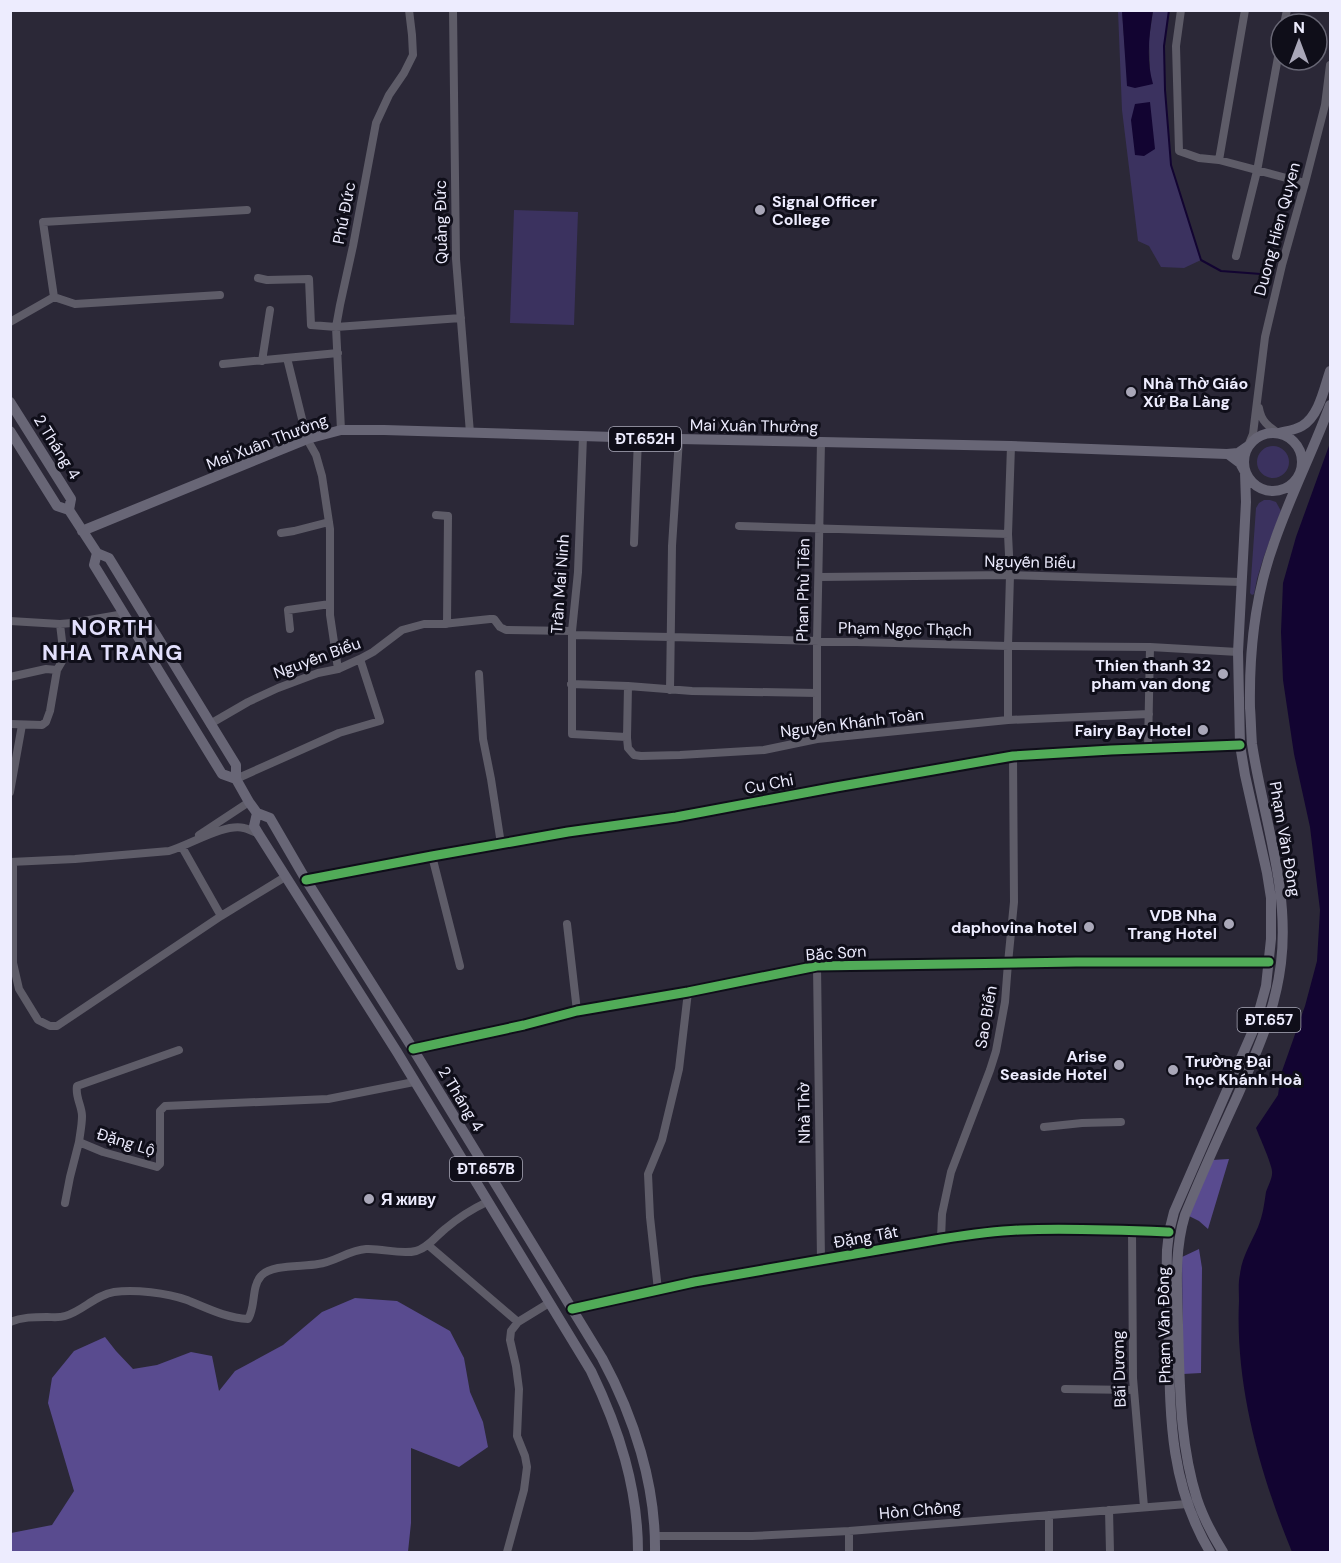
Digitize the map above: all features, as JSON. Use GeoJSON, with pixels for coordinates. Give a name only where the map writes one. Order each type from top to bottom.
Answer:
{"type":"FeatureCollection","features":[{"type":"Feature","properties":{"kind":"main road"},"geometry":{"type":"LineString","coordinates":[[1248,446],[1261,435],[1292,430],[1304,425],[1319,404],[1330,372]]}},
{"type":"Feature","properties":{"kind":"main road","name":"2 Tháng 4"},"geometry":{"type":"LineString","coordinates":[[10,402],[71,499],[69,510]]}},
{"type":"Feature","properties":{"kind":"main road","name":"Phạm Văn Đồng"},"geometry":{"type":"LineString","coordinates":[[1174,1232],[1199,1182],[1272,1012],[1281,962],[1283,917],[1279,871],[1252,743],[1250,685],[1252,653],[1261,591],[1273,545],[1330,405]]}},
{"type":"Feature","properties":{"kind":"main road","name":"Mai Xuân Thưởng"},"geometry":{"type":"LineString","coordinates":[[82,531],[307,440],[340,430],[679,440],[1011,446],[1227,454],[1238,453],[1248,446]]}},
{"type":"Feature","properties":{"kind":"main road","name":"2 Tháng 4"},"geometry":{"type":"LineString","coordinates":[[10,431],[57,506],[69,510],[96,553],[109,558],[236,765],[236,779],[249,802],[257,813],[270,818],[306,880],[413,1049],[572,1309],[615,1384],[638,1443],[652,1506],[655,1552]]}},
{"type":"Feature","properties":{"kind":"main road"},"geometry":{"type":"LineString","coordinates":[[1278,433],[1287,436],[1299,448],[1303,465],[1301,473]]}},
{"type":"Feature","properties":{"kind":"main road","name":"ĐT.657"},"geometry":{"type":"LineString","coordinates":[[1248,446],[1245,454],[1245,472],[1256,486],[1264,490],[1281,490],[1290,487],[1301,473]]}},
{"type":"Feature","properties":{"kind":"main road"},"geometry":{"type":"LineString","coordinates":[[1227,454],[1240,463],[1245,472]]}},
{"type":"Feature","properties":{"kind":"main road","name":"Phạm Văn Đồng"},"geometry":{"type":"LineString","coordinates":[[1210,1552],[1203,1541],[1192,1502],[1176,1461],[1170,1420],[1167,1274],[1174,1232],[1174,1212],[1255,1026],[1266,986],[1269,962],[1271,939],[1268,881],[1240,745],[1238,652],[1246,502],[1245,472]]}},
{"type":"Feature","properties":{"kind":"main road","name":"2 Tháng 4"},"geometry":{"type":"LineString","coordinates":[[96,553],[94,565],[222,774],[236,779]]}},
{"type":"Feature","properties":{"kind":"main road"},"geometry":{"type":"LineString","coordinates":[[1240,745],[1252,743]]}},
{"type":"Feature","properties":{"kind":"main road","name":"2 Tháng 4"},"geometry":{"type":"LineString","coordinates":[[257,813],[254,826],[258,833],[397,1052],[591,1371],[608,1406],[631,1479],[638,1527],[638,1552]]}},
{"type":"Feature","properties":{"kind":"main road"},"geometry":{"type":"LineString","coordinates":[[1269,962],[1281,962]]}},
{"type":"Feature","properties":{"kind":"main road"},"geometry":{"type":"LineString","coordinates":[[397,1052],[413,1049]]}},
{"type":"Feature","properties":{"kind":"main road"},"geometry":{"type":"LineString","coordinates":[[558,1317],[572,1309]]}},
{"type":"Feature","properties":{"kind":"main road","name":"Phạm Văn Đồng"},"geometry":{"type":"LineString","coordinates":[[1192,1502],[1223,1552]]}},
{"type":"Feature","properties":{"kind":"main road"},"geometry":{"type":"LineString","coordinates":[[638,1527],[655,1536]]}},
{"type":"Feature","properties":{"kind":"street","name":"Phú Đức"},"geometry":{"type":"LineString","coordinates":[[340,430],[336,327],[376,123],[389,95],[413,55],[409,10]]}},
{"type":"Feature","properties":{"kind":"street","name":"Quảng Đức"},"geometry":{"type":"LineString","coordinates":[[453,10],[456,259],[470,433]]}},
{"type":"Feature","properties":{"kind":"street"},"geometry":{"type":"LineString","coordinates":[[1181,10],[1176,46],[1179,151],[1198,158],[1219,160],[1305,183]]}},
{"type":"Feature","properties":{"kind":"street"},"geometry":{"type":"LineString","coordinates":[[1219,160],[1245,10]]}},
{"type":"Feature","properties":{"kind":"street","name":"Duong Hien Quyen"},"geometry":{"type":"LineString","coordinates":[[1248,446],[1253,434],[1266,337],[1282,265],[1328,106],[1330,65]]}},
{"type":"Feature","properties":{"kind":"street"},"geometry":{"type":"LineString","coordinates":[[1236,256],[1257,171],[1275,72]]}},
{"type":"Feature","properties":{"kind":"street"},"geometry":{"type":"LineString","coordinates":[[54,297],[43,222],[247,210]]}},
{"type":"Feature","properties":{"kind":"street"},"geometry":{"type":"LineString","coordinates":[[258,278],[267,280],[309,279],[311,325],[336,327],[461,318]]}},
{"type":"Feature","properties":{"kind":"street"},"geometry":{"type":"LineString","coordinates":[[10,322],[54,297],[75,304],[220,295]]}},
{"type":"Feature","properties":{"kind":"street"},"geometry":{"type":"LineString","coordinates":[[262,360],[270,310]]}},
{"type":"Feature","properties":{"kind":"street"},"geometry":{"type":"LineString","coordinates":[[223,364],[338,353]]}},
{"type":"Feature","properties":{"kind":"street"},"geometry":{"type":"LineString","coordinates":[[287,358],[307,440],[316,455],[322,476],[329,522],[330,615],[338,669]]}},
{"type":"Feature","properties":{"kind":"street"},"geometry":{"type":"LineString","coordinates":[[1258,402],[1263,422],[1278,433]]}},
{"type":"Feature","properties":{"kind":"street","name":"Trần Mai Ninh"},"geometry":{"type":"LineString","coordinates":[[583,436],[578,572],[570,684],[572,734],[627,737]]}},
{"type":"Feature","properties":{"kind":"street"},"geometry":{"type":"LineString","coordinates":[[634,543],[638,438]]}},
{"type":"Feature","properties":{"kind":"street"},"geometry":{"type":"LineString","coordinates":[[670,690],[672,546],[679,440]]}},
{"type":"Feature","properties":{"kind":"street","name":"Phan Phù Tiên"},"geometry":{"type":"LineString","coordinates":[[818,739],[816,641],[821,442]]}},
{"type":"Feature","properties":{"kind":"street"},"geometry":{"type":"LineString","coordinates":[[1008,720],[1010,575],[1008,534],[1011,446]]}},
{"type":"Feature","properties":{"kind":"street"},"geometry":{"type":"LineString","coordinates":[[436,515],[448,516],[447,624]]}},
{"type":"Feature","properties":{"kind":"street"},"geometry":{"type":"LineString","coordinates":[[281,532],[329,522]]}},
{"type":"Feature","properties":{"kind":"street"},"geometry":{"type":"LineString","coordinates":[[739,526],[1008,534]]}},
{"type":"Feature","properties":{"kind":"street","name":"Nguyễn Biểu"},"geometry":{"type":"LineString","coordinates":[[819,577],[1010,575],[1241,582]]}},
{"type":"Feature","properties":{"kind":"street"},"geometry":{"type":"LineString","coordinates":[[290,628],[288,610],[330,604]]}},
{"type":"Feature","properties":{"kind":"street"},"geometry":{"type":"LineString","coordinates":[[10,621],[60,624],[124,614]]}},
{"type":"Feature","properties":{"kind":"street","name":"Nguyễn Biểu"},"geometry":{"type":"LineString","coordinates":[[210,724],[270,691],[301,679],[338,669],[360,659],[402,630],[424,624],[494,619],[500,627],[507,630],[572,633]]}},
{"type":"Feature","properties":{"kind":"street"},"geometry":{"type":"LineString","coordinates":[[10,724],[42,725],[46,722],[57,670],[64,658],[60,624]]}},
{"type":"Feature","properties":{"kind":"street","name":"Phạm Ngọc Thạch"},"geometry":{"type":"LineString","coordinates":[[572,633],[1008,646],[1150,647],[1238,652]]}},
{"type":"Feature","properties":{"kind":"street"},"geometry":{"type":"LineString","coordinates":[[1148,748],[1150,647]]}},
{"type":"Feature","properties":{"kind":"street"},"geometry":{"type":"LineString","coordinates":[[236,779],[339,733],[380,721],[360,659]]}},
{"type":"Feature","properties":{"kind":"street"},"geometry":{"type":"LineString","coordinates":[[10,676],[46,669],[57,670]]}},
{"type":"Feature","properties":{"kind":"street"},"geometry":{"type":"LineString","coordinates":[[479,674],[483,739],[501,844]]}},
{"type":"Feature","properties":{"kind":"street"},"geometry":{"type":"LineString","coordinates":[[570,684],[714,692],[817,693]]}},
{"type":"Feature","properties":{"kind":"street"},"geometry":{"type":"LineString","coordinates":[[627,737],[628,686]]}},
{"type":"Feature","properties":{"kind":"street","name":"Nguyễn Khánh Toàn"},"geometry":{"type":"LineString","coordinates":[[627,737],[630,752],[641,756],[764,750],[818,739],[1008,720],[1149,714]]}},
{"type":"Feature","properties":{"kind":"street"},"geometry":{"type":"LineString","coordinates":[[10,792],[22,725]]}},
{"type":"Feature","properties":{"kind":"street","name":"Cu Chi"},"geometry":{"type":"LineString","coordinates":[[306,880],[568,832],[676,817],[1013,756],[1240,745]]}},
{"type":"Feature","properties":{"kind":"street","name":"Sao Biển"},"geometry":{"type":"LineString","coordinates":[[941,1239],[942,1214],[951,1172],[990,1070],[1005,1002],[1014,902],[1013,756]]}},
{"type":"Feature","properties":{"kind":"street"},"geometry":{"type":"LineString","coordinates":[[182,847],[249,802]]}},
{"type":"Feature","properties":{"kind":"street"},"geometry":{"type":"LineString","coordinates":[[258,833],[244,828],[229,828],[170,850],[12,862],[16,979],[19,989],[38,1020],[50,1026],[57,1026],[221,916],[285,877]]}},
{"type":"Feature","properties":{"kind":"street"},"geometry":{"type":"LineString","coordinates":[[182,847],[221,916]]}},
{"type":"Feature","properties":{"kind":"street"},"geometry":{"type":"LineString","coordinates":[[432,856],[459,966]]}},
{"type":"Feature","properties":{"kind":"street"},"geometry":{"type":"LineString","coordinates":[[567,924],[577,1011]]}},
{"type":"Feature","properties":{"kind":"street","name":"Bắc Sơn"},"geometry":{"type":"LineString","coordinates":[[413,1049],[577,1011],[817,966],[1269,962]]}},
{"type":"Feature","properties":{"kind":"street","name":"Nhà Thờ"},"geometry":{"type":"LineString","coordinates":[[817,966],[821,1260]]}},
{"type":"Feature","properties":{"kind":"street"},"geometry":{"type":"LineString","coordinates":[[658,1290],[648,1174],[662,1140],[679,1069],[688,992]]}},
{"type":"Feature","properties":{"kind":"street","name":"Đặng Lộ"},"geometry":{"type":"LineString","coordinates":[[179,1050],[77,1086],[76,1094],[82,1114],[79,1143],[157,1167],[160,1166],[160,1111],[165,1107],[328,1099],[414,1082]]}},
{"type":"Feature","properties":{"kind":"street"},"geometry":{"type":"LineString","coordinates":[[1044,1127],[1121,1122]]}},
{"type":"Feature","properties":{"kind":"street"},"geometry":{"type":"LineString","coordinates":[[65,1203],[79,1143]]}},
{"type":"Feature","properties":{"kind":"street"},"geometry":{"type":"LineString","coordinates":[[10,1322],[28,1317],[63,1317],[104,1294],[121,1291],[176,1297],[217,1313],[238,1319],[248,1319],[252,1311],[257,1283],[260,1277],[269,1271],[320,1264],[362,1249],[418,1251],[454,1222],[487,1202]]}},
{"type":"Feature","properties":{"kind":"street","name":"Đặng Tất"},"geometry":{"type":"LineString","coordinates":[[572,1309],[658,1290],[941,1239],[1020,1230],[1084,1229],[1174,1232]]}},
{"type":"Feature","properties":{"kind":"street","name":"Bãi Dương"},"geometry":{"type":"LineString","coordinates":[[1132,1230],[1133,1390],[1144,1507]]}},
{"type":"Feature","properties":{"kind":"street"},"geometry":{"type":"LineString","coordinates":[[428,1245],[518,1322]]}},
{"type":"Feature","properties":{"kind":"street"},"geometry":{"type":"LineString","coordinates":[[507,1552],[524,1490],[527,1467],[517,1436],[519,1389],[510,1340],[511,1331],[518,1322],[549,1303]]}},
{"type":"Feature","properties":{"kind":"street"},"geometry":{"type":"LineString","coordinates":[[1065,1389],[1133,1390]]}},
{"type":"Feature","properties":{"kind":"street","name":"Hòn Chồng"},"geometry":{"type":"LineString","coordinates":[[655,1536],[752,1536],[849,1531],[1192,1502]]}},
{"type":"Feature","properties":{"kind":"street"},"geometry":{"type":"LineString","coordinates":[[1110,1510],[1110,1552]]}},
{"type":"Feature","properties":{"kind":"street"},"geometry":{"type":"LineString","coordinates":[[1048,1515],[1049,1552]]}},
{"type":"Feature","properties":{"kind":"street"},"geometry":{"type":"LineString","coordinates":[[849,1531],[849,1552]]}},
{"type":"Feature","properties":{"kind":"shaded area"},"geometry":{"type":"Polygon","coordinates":[[[1118,11],[1122,11],[1125,49],[1150,72],[1149,39],[1153,11],[1169,11],[1164,46],[1171,165],[1201,260],[1184,268],[1161,267],[1149,246],[1138,241],[1122,110],[1118,11]]]}},
{"type":"Feature","properties":{"kind":"shaded area"},"geometry":{"type":"Polygon","coordinates":[[[1122,11],[1153,11],[1149,57],[1153,84],[1135,88],[1127,86],[1122,11]]]}},
{"type":"Feature","properties":{"kind":"shaded area"},"geometry":{"type":"Polygon","coordinates":[[[1150,102],[1155,149],[1144,156],[1135,155],[1131,120],[1135,104],[1150,102]]]}},
{"type":"Feature","properties":{"kind":"shaded area"},"geometry":{"type":"Polygon","coordinates":[[[514,210],[578,212],[574,325],[510,323],[514,210]]]}},
{"type":"Feature","properties":{"kind":"shaded area"},"geometry":{"type":"Polygon","coordinates":[[[1330,443],[1330,1552],[1292,1552],[1270,1492],[1252,1429],[1241,1365],[1239,1277],[1247,1250],[1260,1223],[1272,1173],[1270,1162],[1256,1128],[1278,1095],[1281,1074],[1305,1006],[1317,961],[1320,910],[1310,827],[1294,754],[1283,680],[1281,632],[1283,583],[1296,537],[1330,443]]]}},
{"type":"Feature","properties":{"kind":"shaded area"},"geometry":{"type":"Polygon","coordinates":[[[1273,446],[1284,451],[1289,462],[1284,473],[1273,478],[1262,473],[1257,462],[1262,451],[1273,446]]]}},
{"type":"Feature","properties":{"kind":"shaded area"},"geometry":{"type":"Polygon","coordinates":[[[1264,500],[1276,502],[1281,511],[1252,595],[1250,593],[1256,508],[1264,500]]]}},
{"type":"Feature","properties":{"kind":"shaded area"},"geometry":{"type":"Polygon","coordinates":[[[1229,1159],[1208,1229],[1189,1216],[1212,1160],[1229,1159]]]}},
{"type":"Feature","properties":{"kind":"shaded area"},"geometry":{"type":"Polygon","coordinates":[[[1199,1249],[1202,1268],[1201,1373],[1183,1374],[1182,1257],[1199,1249]]]}},
{"type":"Feature","properties":{"kind":"shaded area"},"geometry":{"type":"Polygon","coordinates":[[[355,1298],[397,1301],[450,1331],[464,1358],[470,1392],[483,1422],[488,1447],[459,1467],[411,1448],[411,1523],[408,1552],[11,1552],[11,1533],[52,1525],[74,1491],[48,1403],[52,1378],[74,1351],[105,1337],[133,1369],[157,1365],[191,1352],[212,1356],[219,1391],[235,1371],[283,1345],[322,1312],[355,1298]]]}},
{"type":"Feature","properties":{"kind":"waterway"},"geometry":{"type":"LineString","coordinates":[[1169,10],[1164,46],[1171,165],[1201,260],[1221,271],[1261,274]]}},
{"type":"Feature","properties":{"kind":"cycle path"},"geometry":{"type":"LineString","coordinates":[[306,880],[568,832],[676,817],[1013,756],[1240,745]]}},
{"type":"Feature","properties":{"kind":"cycle path"},"geometry":{"type":"LineString","coordinates":[[413,1049],[577,1011],[817,966],[1269,962]]}},
{"type":"Feature","properties":{"kind":"cycle path"},"geometry":{"type":"LineString","coordinates":[[572,1309],[694,1282],[981,1233],[1057,1229],[1169,1232]]}},
{"type":"Feature","properties":{"kind":"place","name":"Signal Officer College"},"geometry":{"type":"Point","coordinates":[760,210]}},
{"type":"Feature","properties":{"kind":"place","name":"Nhà Thờ Giáo Xứ Ba Làng"},"geometry":{"type":"Point","coordinates":[1131,392]}},
{"type":"Feature","properties":{"kind":"place","name":"Thien thanh 32 pham van dong"},"geometry":{"type":"Point","coordinates":[1223,674]}},
{"type":"Feature","properties":{"kind":"place","name":"Fairy Bay Hotel"},"geometry":{"type":"Point","coordinates":[1203,730]}},
{"type":"Feature","properties":{"kind":"place","name":"VDB Nha Trang Hotel"},"geometry":{"type":"Point","coordinates":[1229,924]}},
{"type":"Feature","properties":{"kind":"place","name":"daphovina hotel"},"geometry":{"type":"Point","coordinates":[1089,927]}},
{"type":"Feature","properties":{"kind":"place","name":"Arise Seaside Hotel"},"geometry":{"type":"Point","coordinates":[1119,1065]}},
{"type":"Feature","properties":{"kind":"place","name":"Trường Đại học Khánh Hoà"},"geometry":{"type":"Point","coordinates":[1173,1070]}},
{"type":"Feature","properties":{"kind":"place","name":"Я живу"},"geometry":{"type":"Point","coordinates":[369,1199]}},
{"type":"Feature","properties":{"kind":"district","name":"NORTH NHA TRANG"},"geometry":{"type":"Point","coordinates":[113,640]}}]}
